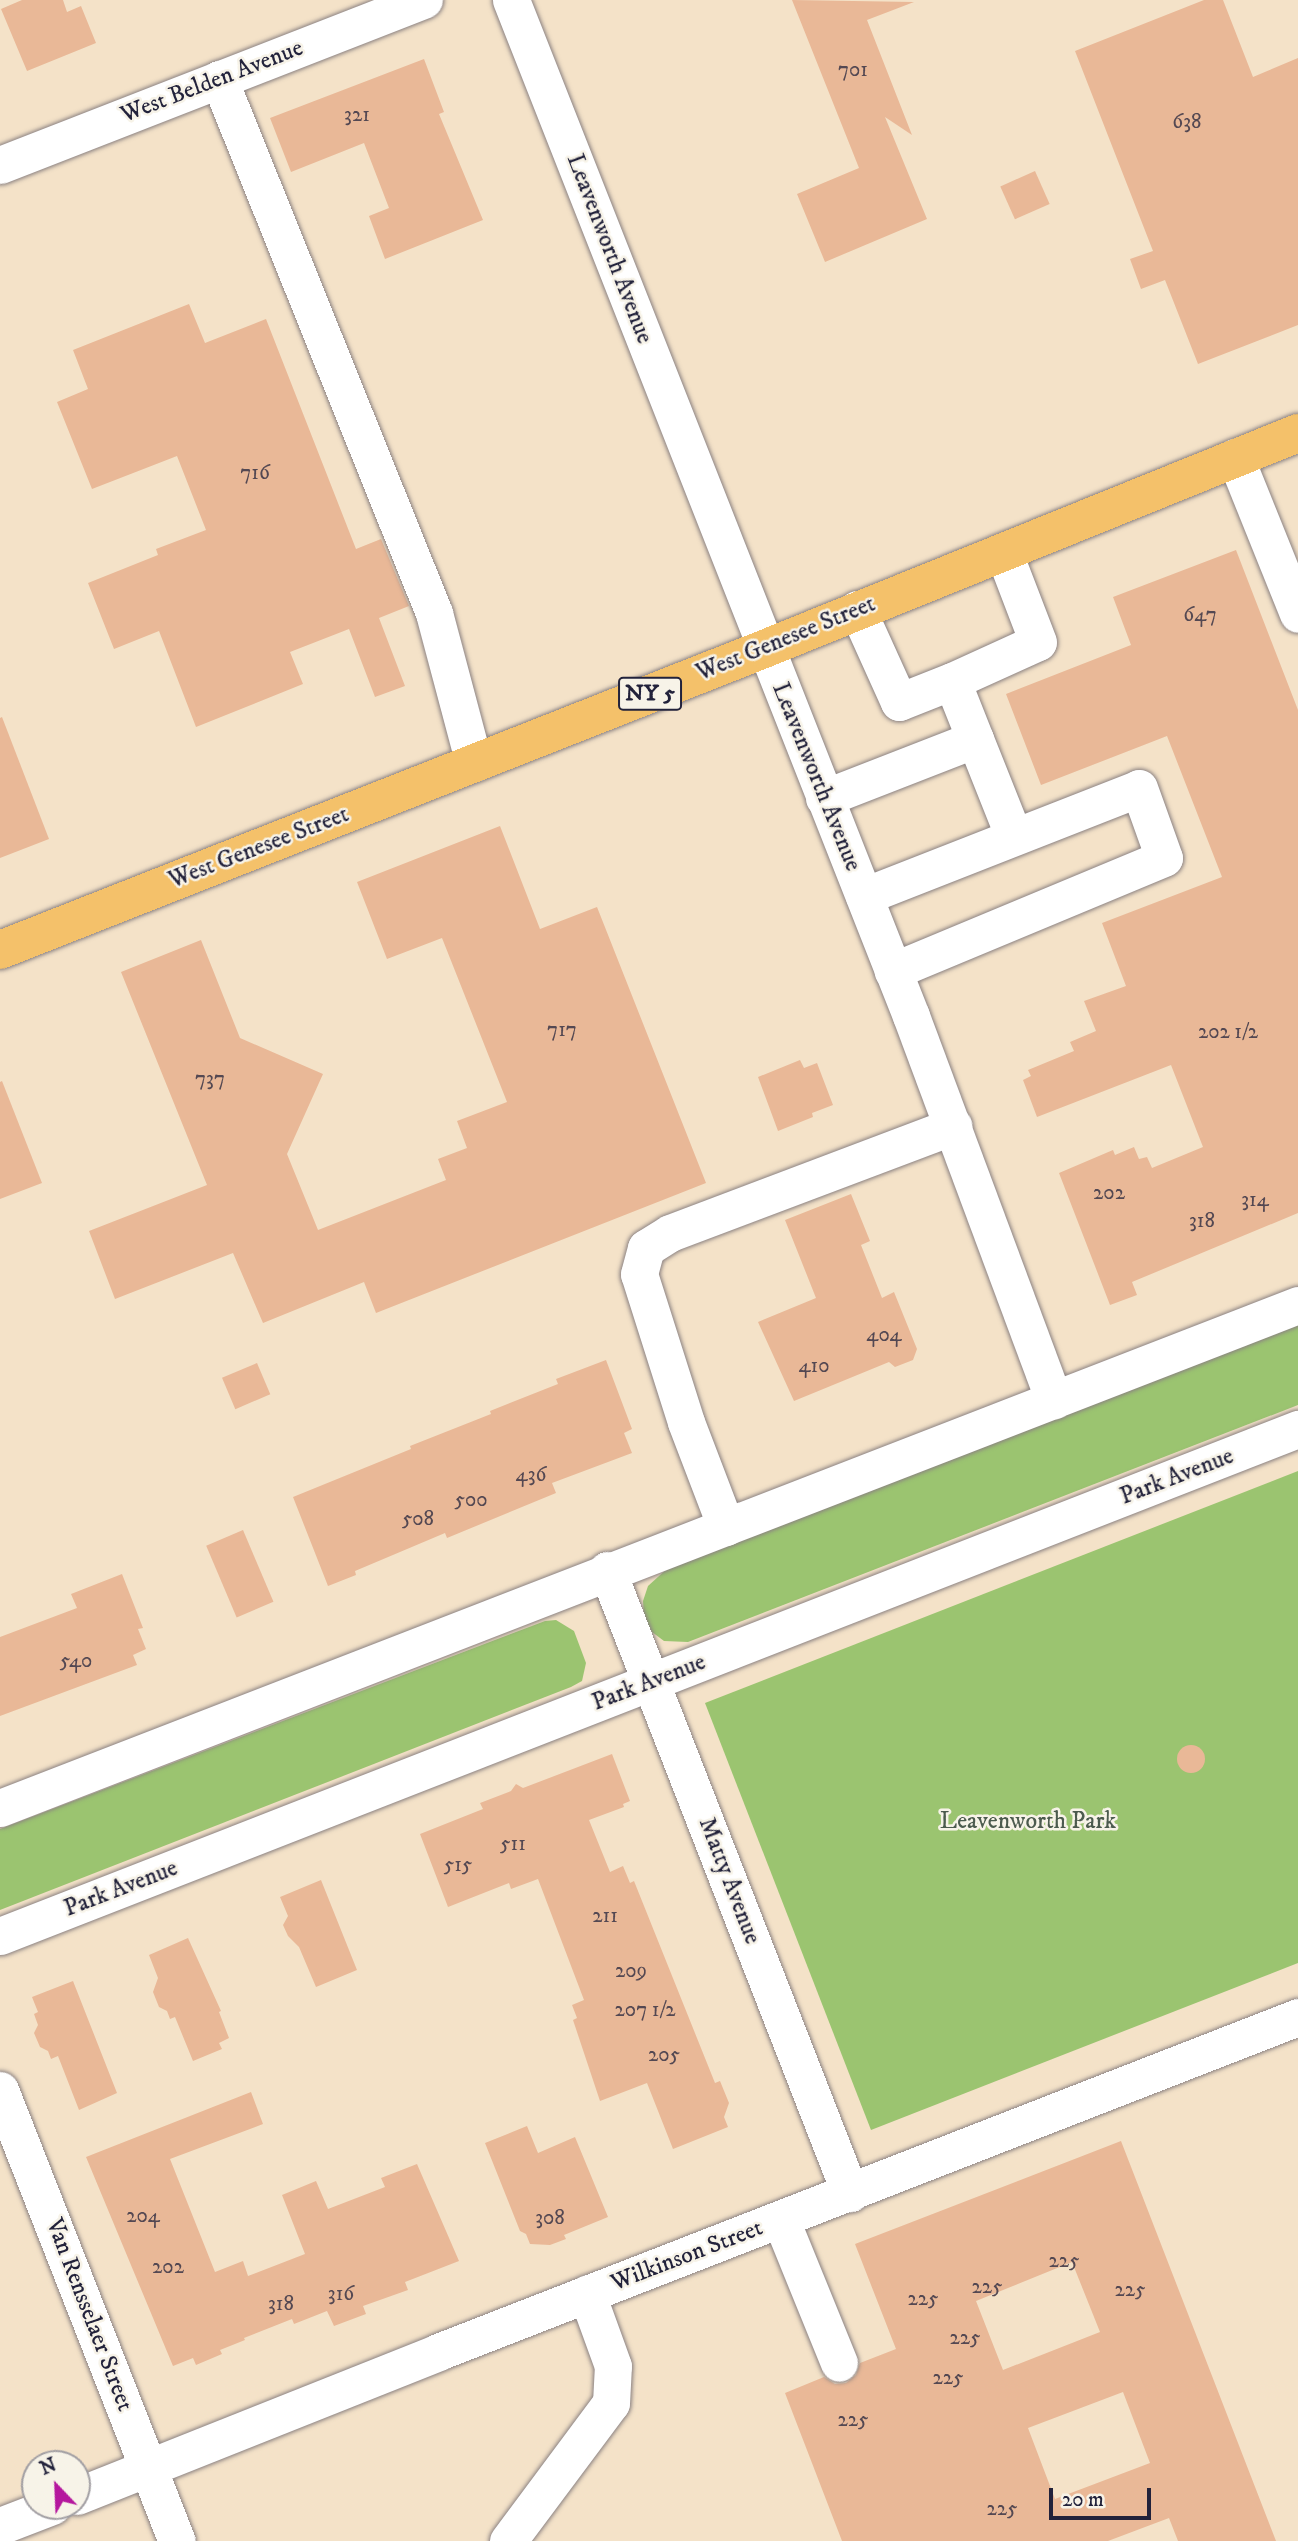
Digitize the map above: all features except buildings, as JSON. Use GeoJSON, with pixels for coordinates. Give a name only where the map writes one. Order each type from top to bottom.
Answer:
{"type":"FeatureCollection","features":[{"type":"Feature","properties":{"kind":"main road","name":"West Genesee Street"},"geometry":{"type":"LineString","coordinates":[[0,950],[764,649],[857,609],[1298,433]]}},
{"type":"Feature","properties":{"kind":"street","name":"West Belden Avenue"},"geometry":{"type":"LineString","coordinates":[[0,165],[424,0]]}},
{"type":"Feature","properties":{"kind":"street","name":"Leavenworth Avenue"},"geometry":{"type":"LineString","coordinates":[[512,0],[764,649],[864,896],[953,1126],[1054,1400]]}},
{"type":"Feature","properties":{"kind":"street"},"geometry":{"type":"LineString","coordinates":[[219,79],[434,613],[474,763]]}},
{"type":"Feature","properties":{"kind":"street"},"geometry":{"type":"LineString","coordinates":[[1235,457],[1291,576],[1298,614]]}},
{"type":"Feature","properties":{"kind":"street"},"geometry":{"type":"LineString","coordinates":[[857,609],[899,702],[952,681],[1038,642],[1003,551]]}},
{"type":"Feature","properties":{"kind":"street"},"geometry":{"type":"LineString","coordinates":[[952,681],[1014,837]]}},
{"type":"Feature","properties":{"kind":"street"},"geometry":{"type":"LineString","coordinates":[[824,798],[975,739]]}},
{"type":"Feature","properties":{"kind":"street"},"geometry":{"type":"LineString","coordinates":[[864,896],[1139,788],[1164,858],[893,971]]}},
{"type":"Feature","properties":{"kind":"street"},"geometry":{"type":"LineString","coordinates":[[726,1527],[686,1422],[639,1274],[646,1248],[670,1233],[953,1126]]}},
{"type":"Feature","properties":{"kind":"street"},"geometry":{"type":"LineString","coordinates":[[0,1808],[607,1570],[726,1527],[1298,1304]]}},
{"type":"Feature","properties":{"kind":"street","name":"Park Avenue"},"geometry":{"type":"LineString","coordinates":[[0,1936],[1298,1429]]}},
{"type":"Feature","properties":{"kind":"street","name":"Matty Avenue"},"geometry":{"type":"LineString","coordinates":[[607,1570],[850,2193]]}},
{"type":"Feature","properties":{"kind":"street","name":"Wilkinson Street"},"geometry":{"type":"LineString","coordinates":[[91,2491],[1298,2017]]}},
{"type":"Feature","properties":{"kind":"street","name":"Van Rensselaer Street"},"geometry":{"type":"LineString","coordinates":[[0,2090],[177,2541]]}},
{"type":"Feature","properties":{"kind":"street"},"geometry":{"type":"LineString","coordinates":[[781,2220],[839,2363]]}},
{"type":"Feature","properties":{"kind":"street"},"geometry":{"type":"LineString","coordinates":[[508,2541],[611,2403],[613,2366],[587,2294]]}},
{"type":"Feature","properties":{"kind":"street"},"geometry":{"type":"LineString","coordinates":[[0,2526],[21,2518]]}},
{"type":"Feature","properties":{"kind":"green space"},"geometry":{"type":"Polygon","coordinates":[[[1298,1323],[1298,1405],[688,1642],[664,1641],[652,1632],[644,1617],[643,1601],[648,1586],[670,1566],[1298,1323]]]}},
{"type":"Feature","properties":{"kind":"green space","name":"Leavenworth Park"},"geometry":{"type":"Polygon","coordinates":[[[1298,1471],[1298,1963],[871,2130],[705,1703],[1298,1471]]]}},
{"type":"Feature","properties":{"kind":"green space"},"geometry":{"type":"Polygon","coordinates":[[[556,1620],[574,1631],[586,1663],[582,1681],[571,1687],[0,1910],[0,1829],[545,1621],[556,1620]]]}}]}
